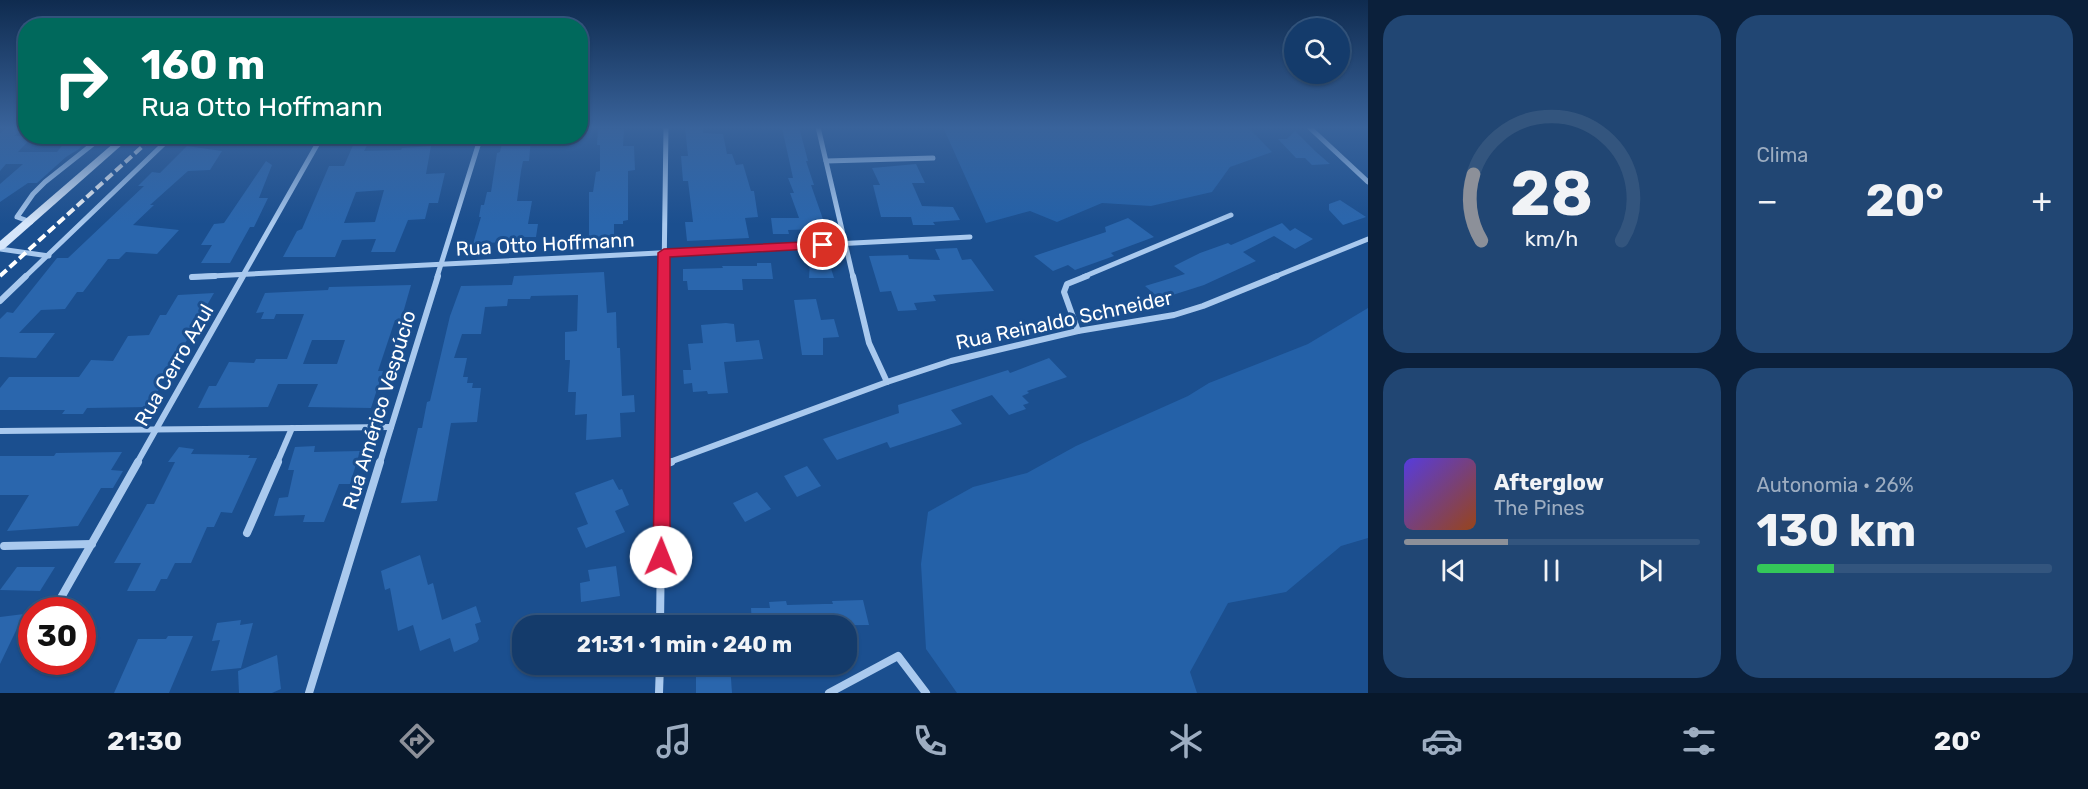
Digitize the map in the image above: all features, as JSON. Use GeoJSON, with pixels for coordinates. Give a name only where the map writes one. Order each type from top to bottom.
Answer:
{"type":"FeatureCollection","features":[{"type":"Feature","properties":{"kind":"main road"},"geometry":{"type":"LineString","coordinates":[[0,248],[102,159]]}},
{"type":"Feature","properties":{"kind":"street"},"geometry":{"type":"LineString","coordinates":[[31,222],[17,217],[33,194],[75,159]]}},
{"type":"Feature","properties":{"kind":"street"},"geometry":{"type":"LineString","coordinates":[[0,301],[148,159]]}},
{"type":"Feature","properties":{"kind":"street","name":"Rua Cerro Azul"},"geometry":{"type":"LineString","coordinates":[[61,597],[309,159]]}},
{"type":"Feature","properties":{"kind":"street","name":"Rua Américo Vespúcio"},"geometry":{"type":"LineString","coordinates":[[309,693],[474,159]]}},
{"type":"Feature","properties":{"kind":"street"},"geometry":{"type":"LineString","coordinates":[[660,615],[665,159]]}},
{"type":"Feature","properties":{"kind":"street"},"geometry":{"type":"LineString","coordinates":[[885,159],[826,161],[869,343],[887,382]]}},
{"type":"Feature","properties":{"kind":"street"},"geometry":{"type":"LineString","coordinates":[[1344,159],[1368,182]]}},
{"type":"Feature","properties":{"kind":"street"},"geometry":{"type":"LineString","coordinates":[[1078,331],[1064,292],[1067,284],[1231,215]]}},
{"type":"Feature","properties":{"kind":"street","name":"Rua Otto Hoffmann"},"geometry":{"type":"LineString","coordinates":[[192,278],[970,237]]}},
{"type":"Feature","properties":{"kind":"street","name":"Rua Reinaldo Schneider"},"geometry":{"type":"LineString","coordinates":[[662,465],[887,382],[951,361],[1078,331],[1174,315],[1194,309],[1368,239]]}},
{"type":"Feature","properties":{"kind":"street"},"geometry":{"type":"LineString","coordinates":[[0,248],[49,255]]}},
{"type":"Feature","properties":{"kind":"street"},"geometry":{"type":"LineString","coordinates":[[0,431],[391,427]]}},
{"type":"Feature","properties":{"kind":"street"},"geometry":{"type":"LineString","coordinates":[[247,533],[292,428]]}},
{"type":"Feature","properties":{"kind":"street"},"geometry":{"type":"LineString","coordinates":[[4,546],[92,544]]}},
{"type":"Feature","properties":{"kind":"street"},"geometry":{"type":"LineString","coordinates":[[830,693],[898,656],[926,693]]}},
{"type":"Feature","properties":{"kind":"street"},"geometry":{"type":"LineString","coordinates":[[659,693],[660,675]]}},
{"type":"Feature","properties":{"kind":"shaded area"},"geometry":{"type":"Polygon","coordinates":[[[957,159],[1251,159],[1230,167],[1212,192],[1151,206],[1102,203],[1057,222],[1030,211],[986,223],[957,159]]]}},
{"type":"Feature","properties":{"kind":"shaded area"},"geometry":{"type":"Polygon","coordinates":[[[1368,308],[1368,538],[1341,546],[1286,592],[1228,603],[1190,672],[1197,693],[957,693],[926,649],[921,564],[928,512],[973,487],[1027,473],[1076,446],[1188,396],[1209,383],[1308,344],[1368,308]]]}},
{"type":"Feature","properties":{"kind":"building"},"geometry":{"type":"Polygon","coordinates":[[[0,159],[63,159],[37,183],[28,183],[0,202],[0,184],[23,164],[6,164],[0,171],[0,159]]]}},
{"type":"Feature","properties":{"kind":"building"},"geometry":{"type":"Polygon","coordinates":[[[174,159],[217,159],[210,170],[188,171],[150,205],[154,205],[133,225],[179,230],[157,254],[126,252],[119,259],[108,259],[83,292],[77,292],[65,309],[41,310],[19,333],[55,333],[36,358],[0,357],[0,319],[7,312],[13,313],[57,258],[68,258],[144,186],[138,186],[152,172],[160,173],[174,159]]]}},
{"type":"Feature","properties":{"kind":"building"},"geometry":{"type":"Polygon","coordinates":[[[347,159],[429,159],[426,174],[445,173],[438,203],[429,203],[425,219],[408,220],[395,252],[371,252],[376,239],[342,240],[335,257],[283,257],[297,231],[302,229],[329,166],[344,166],[347,159]],[[384,190],[356,192],[344,223],[375,222],[384,190]]]}},
{"type":"Feature","properties":{"kind":"building"},"geometry":{"type":"Polygon","coordinates":[[[496,159],[529,159],[523,161],[517,201],[532,201],[528,224],[538,224],[536,237],[519,237],[518,241],[473,244],[481,217],[479,217],[481,205],[484,205],[487,192],[491,192],[496,159]]]}},
{"type":"Feature","properties":{"kind":"building"},"geometry":{"type":"Polygon","coordinates":[[[600,159],[635,159],[635,170],[628,171],[628,220],[623,221],[623,224],[614,224],[614,241],[591,242],[591,237],[589,238],[589,192],[593,192],[596,172],[600,171],[600,159]]]}},
{"type":"Feature","properties":{"kind":"building"},"geometry":{"type":"Polygon","coordinates":[[[681,159],[734,159],[736,165],[743,164],[751,191],[754,191],[758,217],[745,218],[749,238],[687,241],[685,222],[693,222],[688,181],[683,181],[681,159]]]}},
{"type":"Feature","properties":{"kind":"building"},"geometry":{"type":"Polygon","coordinates":[[[789,159],[808,159],[806,161],[814,185],[811,185],[824,222],[818,222],[820,229],[788,230],[789,234],[773,234],[771,218],[799,218],[790,193],[794,193],[788,178],[793,178],[789,159]]]}},
{"type":"Feature","properties":{"kind":"building"},"geometry":{"type":"Polygon","coordinates":[[[1306,159],[1325,159],[1330,164],[1312,165],[1306,159]]]}},
{"type":"Feature","properties":{"kind":"building"},"geometry":{"type":"Polygon","coordinates":[[[266,161],[272,165],[259,198],[268,198],[254,227],[250,227],[230,263],[201,263],[212,245],[201,245],[214,224],[224,223],[266,161]]]}},
{"type":"Feature","properties":{"kind":"building"},"geometry":{"type":"Polygon","coordinates":[[[916,164],[925,183],[912,183],[922,206],[953,207],[960,220],[933,222],[935,225],[913,225],[911,217],[881,217],[873,185],[880,185],[872,168],[916,164]]]}},
{"type":"Feature","properties":{"kind":"building"},"geometry":{"type":"Polygon","coordinates":[[[1340,200],[1366,217],[1343,225],[1329,210],[1329,204],[1340,200]]]}},
{"type":"Feature","properties":{"kind":"building"},"geometry":{"type":"Polygon","coordinates":[[[1128,218],[1154,237],[1111,253],[1114,256],[1075,270],[1068,265],[1053,271],[1034,256],[1106,232],[1105,227],[1128,218]]]}},
{"type":"Feature","properties":{"kind":"building"},"geometry":{"type":"Polygon","coordinates":[[[1282,223],[1290,231],[1295,228],[1313,239],[1295,249],[1274,236],[1243,252],[1256,261],[1204,285],[1160,299],[1145,286],[1185,274],[1174,266],[1200,253],[1228,243],[1231,245],[1282,223]]]}},
{"type":"Feature","properties":{"kind":"building"},"geometry":{"type":"Polygon","coordinates":[[[957,248],[962,260],[971,259],[994,291],[933,295],[936,301],[914,303],[917,310],[898,311],[891,291],[880,292],[869,256],[908,255],[909,259],[940,260],[935,249],[957,248]]]}},
{"type":"Feature","properties":{"kind":"building"},"geometry":{"type":"Polygon","coordinates":[[[810,261],[829,262],[834,278],[809,278],[810,261]]]}},
{"type":"Feature","properties":{"kind":"building"},"geometry":{"type":"Polygon","coordinates":[[[757,263],[771,263],[773,279],[742,279],[743,290],[688,290],[687,281],[683,281],[683,269],[757,266],[757,263]]]}},
{"type":"Feature","properties":{"kind":"building"},"geometry":{"type":"Polygon","coordinates":[[[604,272],[607,313],[616,312],[622,396],[634,395],[635,412],[620,413],[621,437],[586,440],[587,414],[575,415],[576,392],[568,392],[570,360],[565,360],[565,332],[577,331],[578,295],[508,299],[507,306],[485,307],[481,334],[462,334],[454,358],[467,358],[463,377],[468,377],[467,383],[473,383],[472,388],[481,388],[477,422],[451,423],[437,501],[401,503],[418,428],[422,428],[450,316],[461,286],[512,285],[514,276],[604,272]]]}},
{"type":"Feature","properties":{"kind":"building"},"geometry":{"type":"Polygon","coordinates":[[[411,285],[401,320],[395,320],[378,371],[383,371],[371,408],[308,407],[318,384],[278,384],[268,407],[198,408],[209,386],[216,386],[229,362],[254,363],[256,359],[287,359],[304,314],[276,314],[274,319],[261,319],[264,312],[256,313],[265,293],[328,290],[329,287],[411,285]],[[312,340],[303,364],[337,364],[345,340],[312,340]]]}},
{"type":"Feature","properties":{"kind":"building"},"geometry":{"type":"Polygon","coordinates":[[[214,293],[176,359],[172,359],[158,384],[162,384],[149,407],[87,408],[83,414],[62,414],[65,410],[0,410],[0,388],[9,377],[79,377],[91,360],[113,361],[128,336],[149,335],[160,315],[166,315],[178,295],[214,293]]]}},
{"type":"Feature","properties":{"kind":"building"},"geometry":{"type":"Polygon","coordinates":[[[816,299],[821,320],[834,319],[839,337],[823,338],[823,355],[802,355],[794,300],[816,299]]]}},
{"type":"Feature","properties":{"kind":"building"},"geometry":{"type":"Polygon","coordinates":[[[734,324],[736,342],[759,340],[763,359],[724,362],[728,393],[693,392],[692,383],[684,384],[683,370],[691,370],[688,344],[703,343],[701,325],[734,324]]]}},
{"type":"Feature","properties":{"kind":"building"},"geometry":{"type":"Polygon","coordinates":[[[1049,358],[1067,377],[1027,391],[1029,393],[1022,396],[1029,403],[1023,405],[1026,409],[1009,415],[992,395],[951,410],[962,424],[890,448],[887,442],[837,460],[823,439],[899,413],[898,405],[1008,370],[1010,373],[1049,358]]]}},
{"type":"Feature","properties":{"kind":"building"},"geometry":{"type":"Polygon","coordinates":[[[315,446],[314,452],[360,451],[350,484],[339,484],[324,522],[303,522],[305,515],[274,516],[279,498],[288,497],[294,470],[288,470],[295,447],[315,446]]]}},
{"type":"Feature","properties":{"kind":"building"},"geometry":{"type":"Polygon","coordinates":[[[179,447],[194,449],[191,454],[250,455],[248,458],[257,458],[232,513],[221,512],[214,527],[207,527],[191,563],[175,563],[167,579],[161,579],[155,591],[127,591],[141,563],[114,563],[147,504],[154,504],[175,462],[168,462],[179,447]]]}},
{"type":"Feature","properties":{"kind":"building"},"geometry":{"type":"Polygon","coordinates":[[[122,452],[111,470],[123,471],[113,488],[101,488],[78,526],[7,531],[29,495],[0,495],[0,456],[122,452]]]}},
{"type":"Feature","properties":{"kind":"building"},"geometry":{"type":"Polygon","coordinates":[[[807,466],[821,486],[797,497],[784,476],[807,466]]]}},
{"type":"Feature","properties":{"kind":"building"},"geometry":{"type":"Polygon","coordinates":[[[613,479],[619,490],[622,489],[629,505],[615,511],[625,532],[586,548],[577,528],[588,524],[575,493],[613,479]]]}},
{"type":"Feature","properties":{"kind":"building"},"geometry":{"type":"Polygon","coordinates":[[[757,492],[771,509],[745,522],[733,503],[757,492]]]}},
{"type":"Feature","properties":{"kind":"building"},"geometry":{"type":"Polygon","coordinates":[[[420,555],[428,585],[433,583],[442,620],[476,606],[481,622],[475,624],[479,639],[477,642],[454,652],[450,638],[420,651],[413,625],[398,631],[390,588],[385,590],[381,571],[420,555]]]}},
{"type":"Feature","properties":{"kind":"building"},"geometry":{"type":"Polygon","coordinates":[[[616,566],[620,596],[581,602],[580,583],[590,581],[588,570],[616,566]]]}},
{"type":"Feature","properties":{"kind":"building"},"geometry":{"type":"Polygon","coordinates":[[[17,567],[55,567],[40,591],[0,590],[17,567]]]}},
{"type":"Feature","properties":{"kind":"building"},"geometry":{"type":"Polygon","coordinates":[[[863,600],[869,625],[857,625],[857,615],[751,615],[751,608],[770,608],[769,602],[786,601],[787,605],[833,604],[832,601],[863,600]]]}},
{"type":"Feature","properties":{"kind":"building"},"geometry":{"type":"Polygon","coordinates":[[[18,615],[18,626],[0,664],[0,617],[18,615]]]}},
{"type":"Feature","properties":{"kind":"building"},"geometry":{"type":"Polygon","coordinates":[[[241,620],[240,625],[253,623],[241,668],[211,671],[220,640],[212,641],[217,623],[241,620]]]}},
{"type":"Feature","properties":{"kind":"building"},"geometry":{"type":"Polygon","coordinates":[[[168,636],[193,636],[169,693],[114,693],[138,639],[166,639],[168,636]]]}},
{"type":"Feature","properties":{"kind":"building"},"geometry":{"type":"Polygon","coordinates":[[[277,655],[281,689],[272,693],[239,693],[238,671],[277,655]]]}},
{"type":"Feature","properties":{"kind":"building"},"geometry":{"type":"Polygon","coordinates":[[[696,675],[731,675],[732,693],[696,693],[696,675]]]}},
{"type":"Feature","properties":{"kind":"railway"},"geometry":{"type":"LineString","coordinates":[[0,276],[128,159]]}},
{"type":"Feature","properties":{"kind":"route"},"geometry":{"type":"LineString","coordinates":[[661,557],[664,253],[823,245]]}}]}
